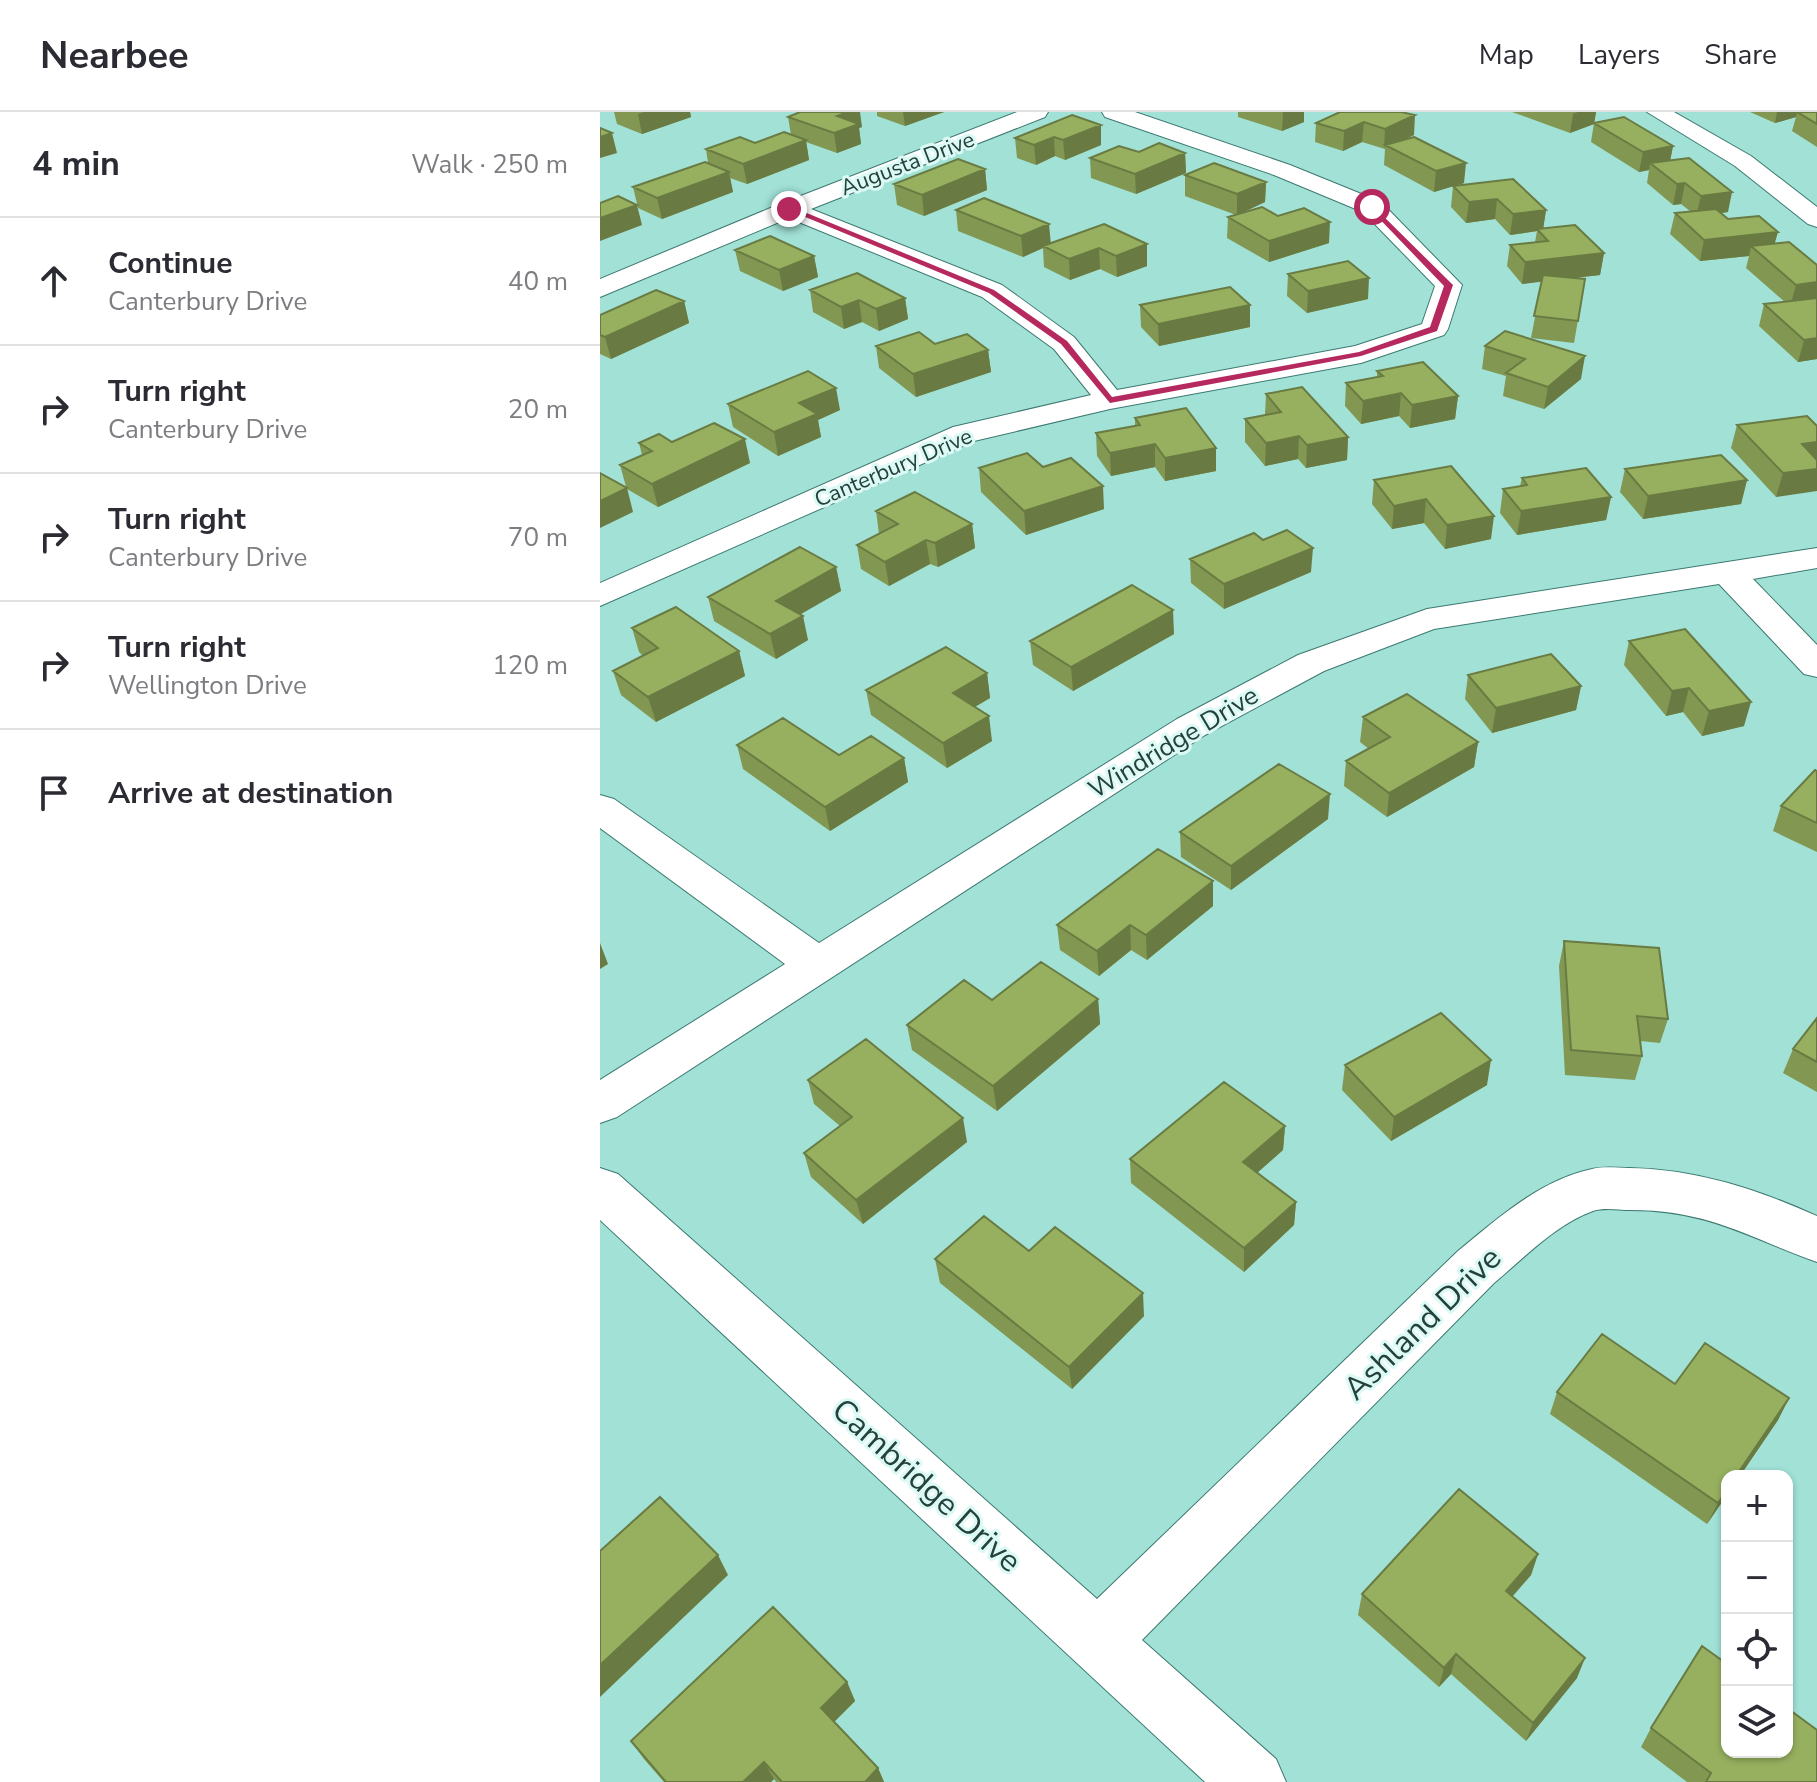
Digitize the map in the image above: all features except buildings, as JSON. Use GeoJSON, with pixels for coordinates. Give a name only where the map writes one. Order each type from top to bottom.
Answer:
{"type":"FeatureCollection","features":[{"type":"Feature","properties":{"kind":"street","name":"Augusta Drive"},"geometry":{"type":"LineString","coordinates":[[600,289],[789,209],[1037,112]]}},
{"type":"Feature","properties":{"kind":"street","name":"Canterbury Drive"},"geometry":{"type":"LineString","coordinates":[[600,596],[964,434],[1110,400],[1375,349],[1434,329],[1449,285],[1372,207],[1282,170],[1113,112]]}},
{"type":"Feature","properties":{"kind":"street"},"geometry":{"type":"LineString","coordinates":[[1658,112],[1743,161],[1817,219]]}},
{"type":"Feature","properties":{"kind":"street"},"geometry":{"type":"LineString","coordinates":[[789,209],[992,291],[1064,343],[1110,400]]}},
{"type":"Feature","properties":{"kind":"street","name":"Windridge Drive"},"geometry":{"type":"LineString","coordinates":[[600,1104],[1191,727],[1311,663],[1427,620],[1817,558]]}},
{"type":"Feature","properties":{"kind":"street"},"geometry":{"type":"LineString","coordinates":[[1728,573],[1817,666]]}},
{"type":"Feature","properties":{"kind":"street"},"geometry":{"type":"LineString","coordinates":[[600,808],[816,964]]}},
{"type":"Feature","properties":{"kind":"street","name":"Ashland Drive"},"geometry":{"type":"LineString","coordinates":[[1098,1641],[1476,1267],[1530,1222],[1590,1190],[1650,1188],[1706,1196],[1764,1215],[1817,1240]]}},
{"type":"Feature","properties":{"kind":"street","name":"Cambridge Drive"},"geometry":{"type":"LineString","coordinates":[[600,1189],[1253,1782]]}},
{"type":"Feature","properties":{"kind":"route"},"geometry":{"type":"LineString","coordinates":[[789,209],[992,291],[1064,343],[1110,400],[1361,354],[1434,329],[1449,285],[1372,207]]}}]}
